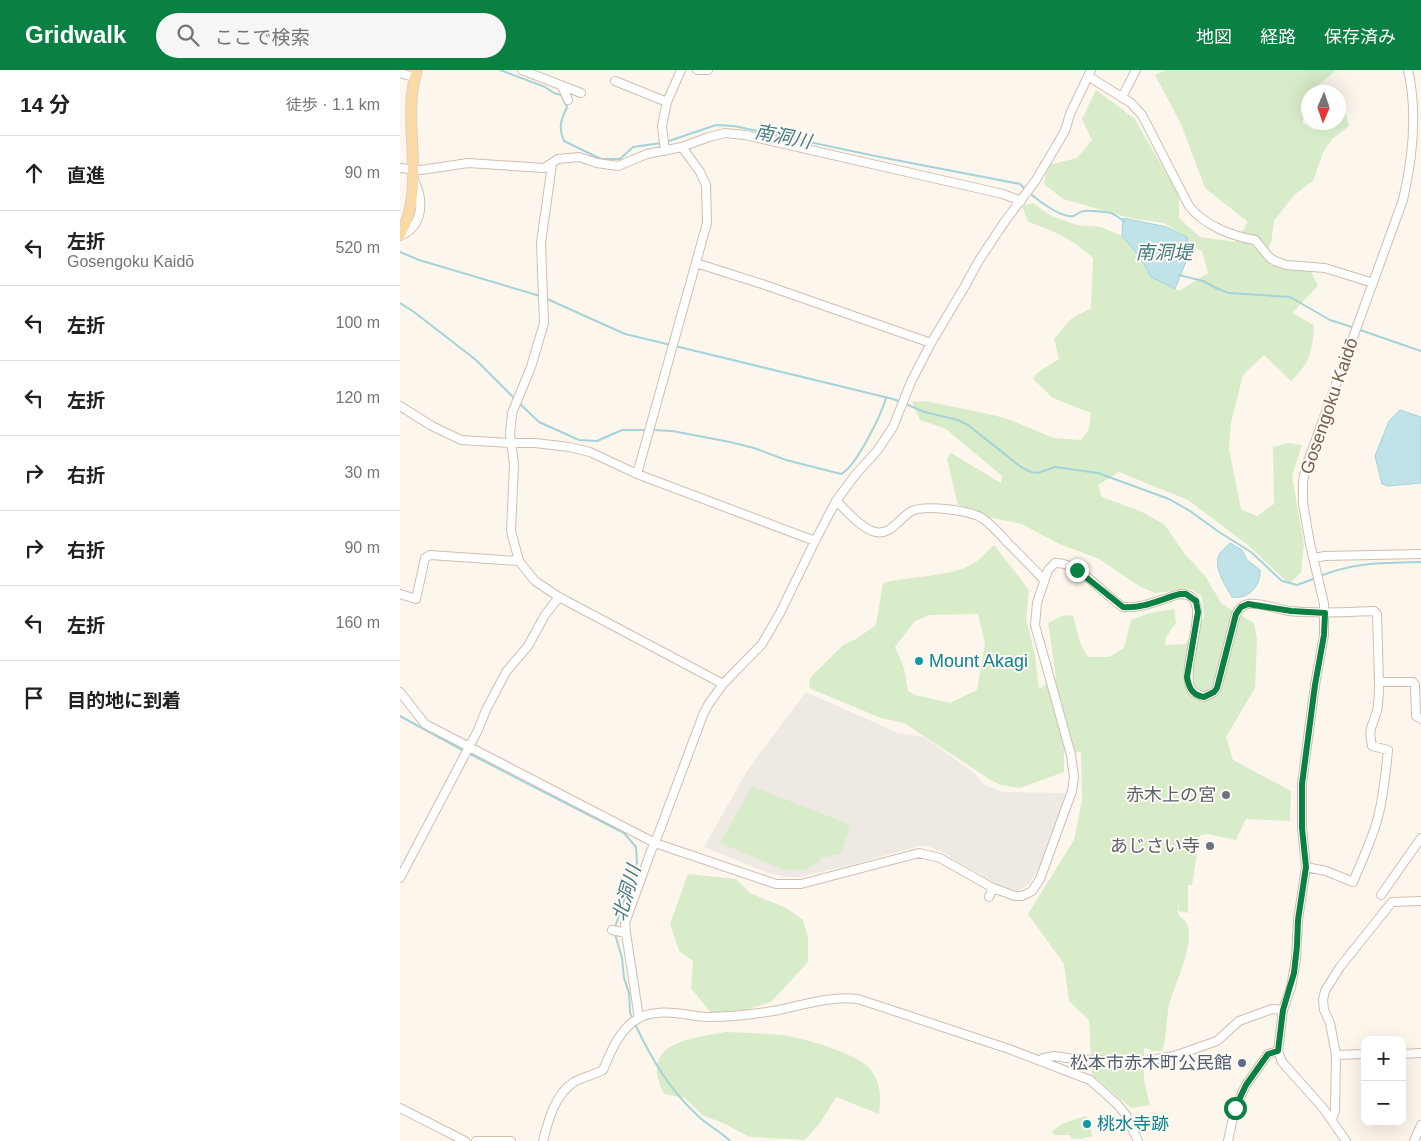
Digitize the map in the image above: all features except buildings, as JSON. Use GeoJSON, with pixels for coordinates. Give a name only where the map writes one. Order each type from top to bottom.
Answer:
{"type":"FeatureCollection","features":[{"type":"Feature","properties":{"kind":"main road"},"geometry":{"type":"LineString","coordinates":[[400,235],[410,206],[409,109],[411,87],[415,74]]}},
{"type":"Feature","properties":{"kind":"street"},"geometry":{"type":"LineString","coordinates":[[522,70],[581,92]]}},
{"type":"Feature","properties":{"kind":"street"},"geometry":{"type":"LineString","coordinates":[[665,151],[662,126],[667,102],[681,70]]}},
{"type":"Feature","properties":{"kind":"street"},"geometry":{"type":"LineString","coordinates":[[697,70],[708,70]]}},
{"type":"Feature","properties":{"kind":"street"},"geometry":{"type":"LineString","coordinates":[[1122,97],[1136,70]]}},
{"type":"Feature","properties":{"kind":"street","name":"Gosengoku Kaidō"},"geometry":{"type":"LineString","coordinates":[[1278,1051],[1283,1010],[1294,973],[1298,920],[1306,867],[1302,828],[1302,784],[1324,635],[1325,613],[1303,503],[1303,481],[1306,468],[1403,200],[1408,176],[1414,119],[1414,100],[1408,70]]}},
{"type":"Feature","properties":{"kind":"street"},"geometry":{"type":"LineString","coordinates":[[400,73],[415,74]]}},
{"type":"Feature","properties":{"kind":"street"},"geometry":{"type":"LineString","coordinates":[[639,1018],[618,932],[625,923],[703,715],[723,684],[762,644],[780,614],[836,501],[856,474],[877,451],[893,426],[931,343],[978,262],[1003,224],[1036,180],[1065,131],[1070,114],[1090,73],[1132,103],[1142,115],[1196,214],[1226,232],[1242,238],[1255,240],[1270,258],[1275,261],[1325,268],[1373,283]]}},
{"type":"Feature","properties":{"kind":"street"},"geometry":{"type":"LineString","coordinates":[[615,81],[667,102]]}},
{"type":"Feature","properties":{"kind":"street"},"geometry":{"type":"LineString","coordinates":[[562,86],[568,100]]}},
{"type":"Feature","properties":{"kind":"street"},"geometry":{"type":"LineString","coordinates":[[400,168],[411,173],[468,163],[544,168],[558,159],[580,157],[597,164],[618,166],[647,154],[682,147],[725,133],[744,135],[1003,194],[1021,201]]}},
{"type":"Feature","properties":{"kind":"street"},"geometry":{"type":"LineString","coordinates":[[636,474],[706,223],[706,185],[700,172],[682,147]]}},
{"type":"Feature","properties":{"kind":"street"},"geometry":{"type":"LineString","coordinates":[[552,164],[541,243],[544,323],[531,367],[512,413],[510,443],[514,464],[511,531],[519,561],[535,582],[559,597],[723,684]]}},
{"type":"Feature","properties":{"kind":"street"},"geometry":{"type":"LineString","coordinates":[[696,263],[765,284],[931,343]]}},
{"type":"Feature","properties":{"kind":"street"},"geometry":{"type":"LineString","coordinates":[[400,406],[432,426],[461,440],[535,443],[569,447],[590,452],[636,474],[815,541]]}},
{"type":"Feature","properties":{"kind":"street"},"geometry":{"type":"LineString","coordinates":[[836,501],[866,528],[883,533],[892,529],[911,512],[919,508],[974,514],[993,527],[1044,580]]}},
{"type":"Feature","properties":{"kind":"street"},"geometry":{"type":"LineString","coordinates":[[1314,558],[1325,556],[1421,554]]}},
{"type":"Feature","properties":{"kind":"street"},"geometry":{"type":"LineString","coordinates":[[400,594],[416,599],[425,558],[430,555],[519,561]]}},
{"type":"Feature","properties":{"kind":"street"},"geometry":{"type":"LineString","coordinates":[[400,692],[425,724],[656,843],[776,884],[801,884],[919,852],[940,858],[1005,894],[1022,896],[1032,891],[1036,886],[1072,791],[1074,777],[1073,764],[1035,626],[1037,603],[1044,580],[1048,570],[1055,563],[1065,563],[1077,570],[1123,607],[1142,606],[1180,594],[1192,597],[1196,601],[1198,612],[1187,677],[1189,687],[1193,692],[1204,697],[1214,692],[1217,688],[1236,614],[1241,607],[1248,604],[1291,611],[1325,613],[1374,611],[1377,614],[1379,698],[1377,712],[1369,730],[1372,746],[1388,750],[1386,779],[1379,814],[1353,882],[1326,871],[1306,867]]}},
{"type":"Feature","properties":{"kind":"street"},"geometry":{"type":"LineString","coordinates":[[400,878],[506,672],[528,646],[545,615],[559,597]]}},
{"type":"Feature","properties":{"kind":"street"},"geometry":{"type":"LineString","coordinates":[[1379,682],[1413,682],[1415,685],[1416,716],[1421,719]]}},
{"type":"Feature","properties":{"kind":"street"},"geometry":{"type":"LineString","coordinates":[[1381,895],[1421,838]]}},
{"type":"Feature","properties":{"kind":"street"},"geometry":{"type":"LineString","coordinates":[[989,897],[993,888]]}},
{"type":"Feature","properties":{"kind":"street"},"geometry":{"type":"LineString","coordinates":[[1332,1119],[1335,1111],[1336,1055],[1330,1023],[1324,1010],[1323,1000],[1325,991],[1340,967],[1392,902],[1421,901]]}},
{"type":"Feature","properties":{"kind":"street"},"geometry":{"type":"LineString","coordinates":[[543,1141],[549,1119],[565,1090],[573,1083],[603,1070],[611,1051],[624,1031],[639,1018],[678,1013],[706,1017],[744,1015],[841,997],[858,999],[1090,1080],[1117,1104],[1126,1115],[1138,1141]]}},
{"type":"Feature","properties":{"kind":"street"},"geometry":{"type":"LineString","coordinates":[[1040,1061],[1043,1058],[1054,1056],[1074,1059],[1140,1062],[1174,1056],[1217,1041],[1239,1021],[1272,1009],[1283,1010]]}},
{"type":"Feature","properties":{"kind":"street"},"geometry":{"type":"LineString","coordinates":[[1228,1141],[1235,1108],[1246,1085],[1268,1054],[1278,1051],[1282,1062],[1324,1108],[1346,1141]]}},
{"type":"Feature","properties":{"kind":"street"},"geometry":{"type":"LineString","coordinates":[[1406,1054],[1421,1053]]}},
{"type":"Feature","properties":{"kind":"street"},"geometry":{"type":"LineString","coordinates":[[1336,1055],[1361,1054]]}},
{"type":"Feature","properties":{"kind":"street"},"geometry":{"type":"LineString","coordinates":[[400,1108],[465,1141]]}},
{"type":"Feature","properties":{"kind":"street"},"geometry":{"type":"LineString","coordinates":[[1414,1141],[1421,1124]]}},
{"type":"Feature","properties":{"kind":"street"},"geometry":{"type":"LineString","coordinates":[[476,1141],[511,1141]]}},
{"type":"Feature","properties":{"kind":"shaded area"},"geometry":{"type":"Polygon","coordinates":[[[806,692],[898,733],[924,737],[973,772],[985,785],[1002,792],[1066,793],[1040,866],[1030,883],[1020,890],[1012,890],[997,884],[940,851],[927,846],[919,846],[799,877],[787,877],[766,872],[704,847],[747,771],[806,692]]]}},
{"type":"Feature","properties":{"kind":"green space"},"geometry":{"type":"Polygon","coordinates":[[[1165,70],[1336,70],[1319,85],[1301,85],[1301,130],[1344,130],[1332,139],[1323,153],[1313,181],[1294,195],[1274,221],[1271,243],[1263,259],[1286,267],[1311,271],[1318,286],[1292,313],[1314,325],[1309,356],[1303,368],[1291,381],[1264,355],[1243,375],[1231,423],[1229,449],[1241,509],[1257,516],[1274,504],[1273,447],[1288,443],[1302,445],[1292,476],[1304,545],[1301,572],[1289,584],[1249,546],[1188,500],[1119,472],[1098,485],[1102,497],[1140,511],[1164,524],[1184,553],[1205,576],[1222,604],[1254,623],[1257,640],[1255,688],[1226,737],[1233,760],[1291,791],[1290,821],[1246,819],[1236,840],[1208,834],[1200,835],[1192,885],[1188,885],[1188,913],[1179,911],[1178,898],[1178,914],[1186,922],[1189,930],[1189,940],[1184,963],[1169,1005],[1164,1046],[1162,1051],[1152,1051],[1144,1047],[1144,1080],[1150,1105],[1131,1108],[1092,1075],[1089,1020],[1069,1001],[1064,964],[1028,914],[1074,840],[1082,801],[1081,752],[1064,753],[1064,772],[1020,788],[1000,785],[904,723],[881,718],[809,688],[810,678],[843,645],[856,639],[876,625],[883,583],[962,569],[977,561],[994,545],[1029,590],[1026,619],[1035,655],[1039,689],[1056,678],[1048,623],[1062,616],[1073,615],[1080,643],[1088,657],[1109,657],[1124,648],[1131,620],[1150,613],[1174,609],[1176,623],[1166,637],[1165,645],[1185,644],[1204,617],[1202,597],[1191,589],[1155,593],[1139,586],[1099,559],[1057,543],[1022,524],[992,518],[958,505],[947,459],[951,453],[1001,483],[1002,476],[946,429],[920,420],[912,402],[925,401],[979,412],[1005,418],[1054,438],[1081,440],[1089,429],[1091,413],[1053,398],[1033,379],[1037,373],[1059,359],[1054,339],[1071,319],[1091,308],[1093,258],[1063,236],[1028,222],[1022,206],[1033,203],[1051,216],[1077,225],[1101,227],[1122,236],[1140,257],[1151,277],[1179,291],[1208,273],[1202,251],[1189,245],[1187,237],[1164,223],[1130,218],[1063,199],[1044,184],[1048,165],[1077,158],[1092,140],[1082,119],[1096,90],[1134,118],[1179,195],[1179,218],[1200,237],[1235,242],[1248,222],[1205,188],[1181,124],[1155,75],[1165,70]],[[978,614],[929,615],[915,621],[895,647],[904,668],[908,691],[915,695],[950,703],[977,690],[985,643],[978,614]]]}},
{"type":"Feature","properties":{"kind":"green space"},"geometry":{"type":"Polygon","coordinates":[[[1346,115],[1349,126],[1346,128],[1346,115]]]}},
{"type":"Feature","properties":{"kind":"green space"},"geometry":{"type":"Polygon","coordinates":[[[752,786],[851,825],[840,854],[822,858],[820,862],[803,870],[782,869],[720,843],[752,786]]]}},
{"type":"Feature","properties":{"kind":"green space"},"geometry":{"type":"Polygon","coordinates":[[[688,874],[736,879],[750,893],[788,909],[803,920],[808,937],[808,962],[771,1002],[746,1010],[711,1013],[691,988],[693,961],[679,951],[670,924],[688,874]]]}},
{"type":"Feature","properties":{"kind":"green space"},"geometry":{"type":"Polygon","coordinates":[[[726,1032],[783,1035],[817,1043],[855,1058],[871,1070],[877,1081],[880,1097],[879,1114],[836,1097],[820,1123],[805,1140],[750,1137],[702,1115],[685,1098],[664,1094],[658,1077],[658,1063],[662,1053],[671,1046],[683,1041],[726,1032]]]}},
{"type":"Feature","properties":{"kind":"green space"},"geometry":{"type":"Polygon","coordinates":[[[1086,1116],[1090,1121],[1092,1136],[1080,1139],[1071,1138],[1070,1135],[1055,1135],[1052,1132],[1063,1124],[1086,1116]]]}},
{"type":"Feature","properties":{"kind":"water","name":"南洞堤"},"geometry":{"type":"Polygon","coordinates":[[[1123,218],[1167,227],[1187,237],[1188,248],[1191,249],[1175,289],[1151,277],[1140,257],[1122,236],[1123,218]]]}},
{"type":"Feature","properties":{"kind":"water"},"geometry":{"type":"Polygon","coordinates":[[[1400,410],[1421,417],[1421,483],[1388,486],[1382,484],[1375,456],[1389,421],[1400,410]]]}},
{"type":"Feature","properties":{"kind":"water"},"geometry":{"type":"Polygon","coordinates":[[[1230,543],[1242,550],[1247,560],[1260,570],[1256,586],[1249,594],[1244,596],[1232,597],[1219,571],[1219,555],[1230,543]]]}},
{"type":"Feature","properties":{"kind":"waterway","name":"南洞川"},"geometry":{"type":"LineString","coordinates":[[500,70],[561,95],[567,107],[561,124],[564,141],[601,159],[620,159],[633,147],[661,143]]}},
{"type":"Feature","properties":{"kind":"waterway","name":"南洞川"},"geometry":{"type":"LineString","coordinates":[[666,142],[716,125],[734,126],[1020,184],[1025,189]]}},
{"type":"Feature","properties":{"kind":"waterway","name":"南洞川"},"geometry":{"type":"LineString","coordinates":[[1029,192],[1043,204],[1068,216],[1073,216],[1083,211],[1105,212],[1111,213],[1125,222]]}},
{"type":"Feature","properties":{"kind":"waterway"},"geometry":{"type":"LineString","coordinates":[[400,252],[419,260],[540,296]]}},
{"type":"Feature","properties":{"kind":"waterway"},"geometry":{"type":"LineString","coordinates":[[1179,275],[1203,281],[1229,293],[1290,297],[1330,320],[1355,328]]}},
{"type":"Feature","properties":{"kind":"waterway"},"geometry":{"type":"LineString","coordinates":[[545,298],[625,334],[671,345]]}},
{"type":"Feature","properties":{"kind":"waterway"},"geometry":{"type":"LineString","coordinates":[[400,303],[476,360],[515,399]]}},
{"type":"Feature","properties":{"kind":"waterway"},"geometry":{"type":"LineString","coordinates":[[1360,330],[1421,351]]}},
{"type":"Feature","properties":{"kind":"waterway"},"geometry":{"type":"LineString","coordinates":[[675,346],[901,402]]}},
{"type":"Feature","properties":{"kind":"waterway"},"geometry":{"type":"LineString","coordinates":[[652,430],[672,431],[730,442],[754,448],[786,460],[841,474],[854,462],[861,451],[874,428],[886,398]]}},
{"type":"Feature","properties":{"kind":"waterway"},"geometry":{"type":"LineString","coordinates":[[518,402],[539,422],[579,440],[597,441],[622,430],[647,430]]}},
{"type":"Feature","properties":{"kind":"waterway"},"geometry":{"type":"LineString","coordinates":[[906,404],[924,412],[958,420],[968,425],[1021,467],[1031,472],[1038,473],[1055,467],[1098,473],[1169,499],[1251,552],[1282,581],[1297,585],[1316,578]]}},
{"type":"Feature","properties":{"kind":"waterway"},"geometry":{"type":"LineString","coordinates":[[1320,576],[1333,571],[1358,566],[1421,562]]}},
{"type":"Feature","properties":{"kind":"waterway","name":"北洞川"},"geometry":{"type":"LineString","coordinates":[[400,716],[464,751]]}},
{"type":"Feature","properties":{"kind":"waterway","name":"北洞川"},"geometry":{"type":"LineString","coordinates":[[468,753],[624,833],[636,847],[637,863],[615,927]]}},
{"type":"Feature","properties":{"kind":"waterway","name":"北洞川"},"geometry":{"type":"LineString","coordinates":[[615,934],[622,958],[624,978],[629,993],[630,1013],[633,1019]]}},
{"type":"Feature","properties":{"kind":"waterway","name":"北洞川"},"geometry":{"type":"LineString","coordinates":[[635,1024],[654,1061],[669,1084],[701,1119],[730,1141]]}},
{"type":"Feature","properties":{"kind":"place","name":"Mount Akagi"},"geometry":{"type":"Point","coordinates":[919,661]}},
{"type":"Feature","properties":{"kind":"place","name":"赤木上の宮"},"geometry":{"type":"Point","coordinates":[1226,795]}},
{"type":"Feature","properties":{"kind":"place","name":"あじさい寺"},"geometry":{"type":"Point","coordinates":[1210,846]}},
{"type":"Feature","properties":{"kind":"place","name":"松本市赤木町公民館"},"geometry":{"type":"Point","coordinates":[1242,1063]}},
{"type":"Feature","properties":{"kind":"place","name":"桃水寺跡"},"geometry":{"type":"Point","coordinates":[1087,1124]}},
{"type":"Feature","properties":{"kind":"route"},"geometry":{"type":"LineString","coordinates":[[1077,570],[1123,607],[1142,606],[1180,594],[1186,594],[1196,601],[1198,612],[1187,677],[1189,687],[1198,696],[1209,696],[1217,688],[1230,633],[1236,614],[1241,607],[1248,604],[1291,611],[1325,613],[1324,635],[1315,685],[1302,784],[1301,811],[1306,867],[1298,920],[1294,973],[1283,1010],[1278,1051],[1268,1054],[1246,1085],[1235,1108]]}}]}
